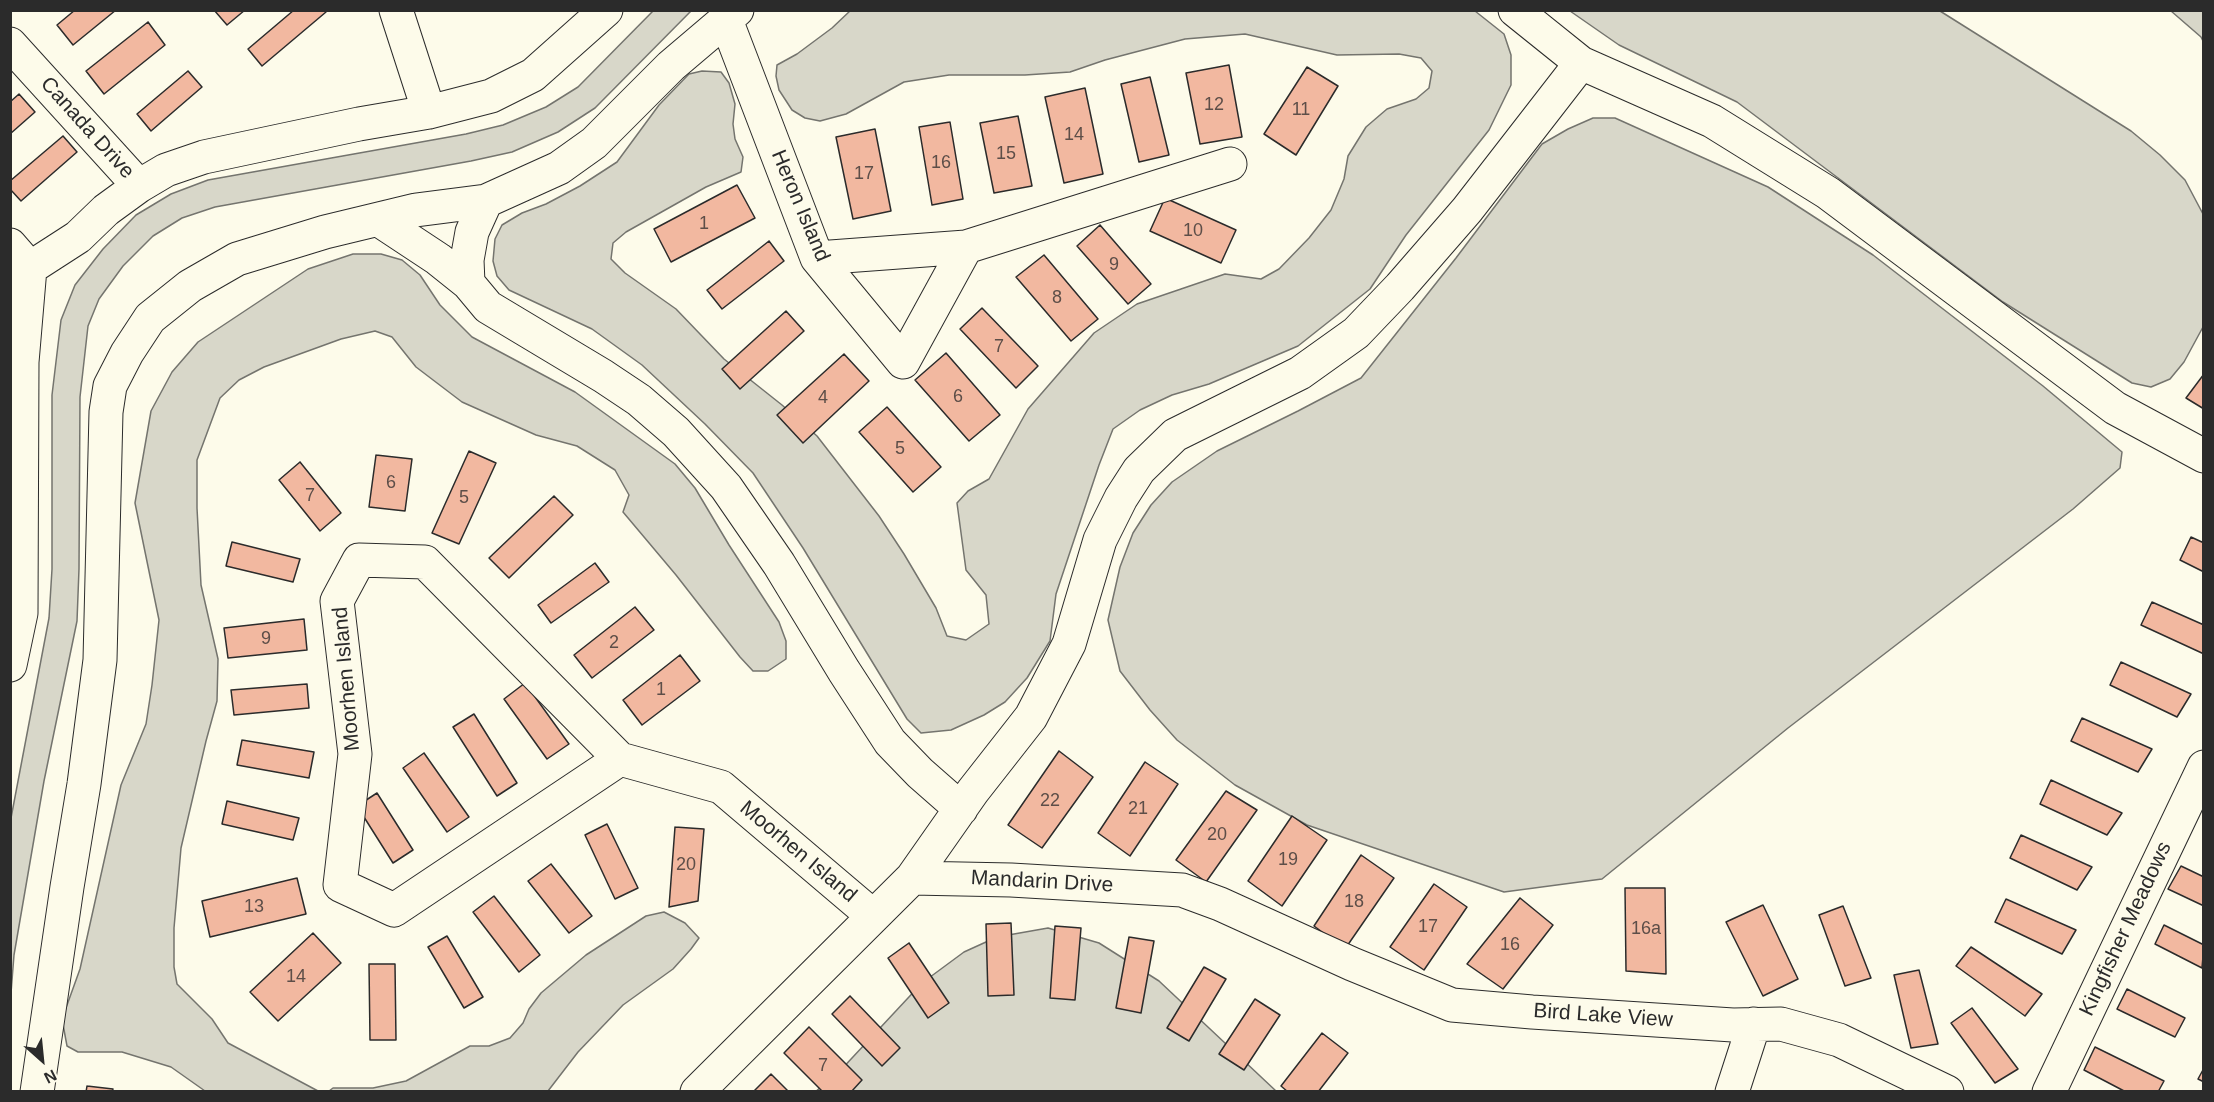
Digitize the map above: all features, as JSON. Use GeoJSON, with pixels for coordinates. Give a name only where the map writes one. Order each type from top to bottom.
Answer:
{"type":"FeatureCollection","features":[{"type":"Feature","properties":{"kind":"street"},"geometry":{"type":"LineString","coordinates":[[396,10],[429,112]]}},
{"type":"Feature","properties":{"kind":"street"},"geometry":{"type":"LineString","coordinates":[[10,665],[21,613],[22,363],[17,267],[78,237],[106,210],[166,170],[204,157],[359,124],[429,112],[491,96],[533,75],[606,10]]}},
{"type":"Feature","properties":{"kind":"street"},"geometry":{"type":"LineString","coordinates":[[1515,10],[1581,63],[1712,121],[1828,193],[2115,408],[2204,456]]}},
{"type":"Feature","properties":{"kind":"street"},"geometry":{"type":"LineString","coordinates":[[37,1092],[84,784],[100,660],[106,411],[110,386],[127,353],[150,318],[190,286],[237,259],[325,232],[426,209],[486,201],[559,168],[594,143],[671,66],[732,15]]}},
{"type":"Feature","properties":{"kind":"street","name":"Heron Island"},"geometry":{"type":"LineString","coordinates":[[732,15],[817,258],[903,362],[966,247]]}},
{"type":"Feature","properties":{"kind":"street","name":"Canada Drive"},"geometry":{"type":"LineString","coordinates":[[10,44],[139,186]]}},
{"type":"Feature","properties":{"kind":"street"},"geometry":{"type":"LineString","coordinates":[[697,1092],[912,878],[1031,717],[1069,644],[1100,540],[1138,470],[1175,435],[1300,373],[1356,333],[1467,210],[1581,63]]}},
{"type":"Feature","properties":{"kind":"street"},"geometry":{"type":"LineString","coordinates":[[817,258],[966,247],[1230,164]]}},
{"type":"Feature","properties":{"kind":"street"},"geometry":{"type":"LineString","coordinates":[[468,283],[467,260],[472,232],[486,201]]}},
{"type":"Feature","properties":{"kind":"street"},"geometry":{"type":"LineString","coordinates":[[379,220],[438,259],[468,283],[488,307],[603,376],[639,400],[676,432],[726,487],[772,554],[890,742],[920,773],[961,809]]}},
{"type":"Feature","properties":{"kind":"street","name":"Moorhen Island"},"geometry":{"type":"LineString","coordinates":[[620,759],[394,910],[340,885],[355,754],[337,601],[359,560],[425,562],[620,759],[721,787],[873,916]]}},
{"type":"Feature","properties":{"kind":"street","name":"Kingfisher Meadows"},"geometry":{"type":"LineString","coordinates":[[2049,1092],[2204,766]]}},
{"type":"Feature","properties":{"kind":"street","name":"Mandarin Drive"},"geometry":{"type":"LineString","coordinates":[[912,878],[1011,880],[1182,890],[1220,904],[1352,964],[1452,1005]]}},
{"type":"Feature","properties":{"kind":"street","name":"Bird Lake View"},"geometry":{"type":"LineString","coordinates":[[1452,1005],[1733,1024],[1780,1024],[1839,1040],[1947,1092]]}},
{"type":"Feature","properties":{"kind":"street"},"geometry":{"type":"LineString","coordinates":[[1732,1092],[1754,1024]]}},
{"type":"Feature","properties":{"kind":"shaded area"},"geometry":{"type":"Polygon","coordinates":[[[851,10],[1475,11],[1504,34],[1511,55],[1511,85],[1489,130],[1406,235],[1370,289],[1298,346],[1209,384],[1172,395],[1140,410],[1113,429],[1056,594],[1050,641],[1027,678],[1005,702],[984,715],[951,730],[921,733],[907,719],[803,548],[753,473],[705,424],[642,365],[592,329],[509,290],[497,276],[493,261],[495,239],[502,225],[580,186],[617,162],[659,105],[689,74],[702,71],[721,72],[729,83],[735,104],[733,124],[735,139],[743,157],[741,172],[706,187],[626,232],[613,243],[611,259],[625,273],[676,309],[724,359],[817,436],[879,516],[904,554],[936,608],[947,636],[966,640],[989,624],[986,595],[966,570],[957,503],[968,491],[989,479],[1028,409],[1094,333],[1137,304],[1225,274],[1261,279],[1279,269],[1309,238],[1331,210],[1344,179],[1348,156],[1366,127],[1387,109],[1416,99],[1429,88],[1432,71],[1421,58],[1399,54],[1337,55],[1245,34],[1185,39],[1105,60],[1070,72],[1025,75],[949,75],[904,82],[846,114],[820,121],[805,118],[792,110],[779,90],[776,76],[777,65],[797,54],[832,28],[851,10]]]}},
{"type":"Feature","properties":{"kind":"shaded area"},"geometry":{"type":"Polygon","coordinates":[[[653,11],[691,11],[595,108],[558,132],[512,152],[215,207],[182,218],[153,236],[123,266],[99,299],[88,326],[80,397],[77,621],[44,781],[14,955],[11,993],[11,818],[49,618],[52,569],[52,395],[61,320],[75,285],[103,249],[136,215],[171,194],[208,180],[466,134],[503,125],[546,107],[578,87],[653,11]]]}},
{"type":"Feature","properties":{"kind":"shaded area"},"geometry":{"type":"Polygon","coordinates":[[[1570,11],[1940,11],[2131,131],[2185,180],[2203,214],[2203,327],[2184,362],[2170,379],[2151,387],[2132,383],[2003,302],[1737,102],[1619,45],[1570,11]]]}},
{"type":"Feature","properties":{"kind":"shaded area"},"geometry":{"type":"Polygon","coordinates":[[[2171,11],[2203,11],[2203,41],[2201,37],[2171,11]]]}},
{"type":"Feature","properties":{"kind":"shaded area"},"geometry":{"type":"Polygon","coordinates":[[[1593,118],[1615,118],[1768,187],[1873,255],[2043,386],[2122,452],[2120,468],[2073,509],[1788,728],[1602,879],[1504,892],[1307,825],[1235,785],[1177,740],[1150,710],[1120,671],[1108,620],[1120,567],[1133,533],[1151,505],[1172,482],[1217,451],[1361,378],[1542,144],[1593,118]]]}},
{"type":"Feature","properties":{"kind":"shaded area"},"geometry":{"type":"Polygon","coordinates":[[[353,254],[381,254],[402,260],[420,275],[440,305],[472,337],[575,392],[675,464],[695,488],[779,622],[786,641],[786,659],[768,671],[753,671],[740,657],[623,512],[629,495],[615,470],[577,446],[536,435],[462,402],[416,367],[392,337],[375,331],[341,339],[264,367],[239,380],[220,398],[197,460],[201,585],[218,659],[217,701],[181,848],[174,928],[174,967],[177,984],[212,1019],[228,1043],[318,1091],[205,1091],[171,1067],[122,1052],[78,1052],[67,1046],[62,1019],[80,969],[121,785],[146,724],[152,685],[159,620],[135,503],[151,411],[172,372],[198,342],[308,269],[353,254]]]}},
{"type":"Feature","properties":{"kind":"shaded area"},"geometry":{"type":"Polygon","coordinates":[[[664,912],[685,923],[699,938],[673,969],[623,1005],[578,1052],[548,1091],[329,1091],[333,1088],[373,1088],[406,1081],[470,1046],[489,1046],[510,1038],[523,1023],[529,1009],[541,993],[586,955],[646,916],[664,912]]]}},
{"type":"Feature","properties":{"kind":"shaded area"},"geometry":{"type":"Polygon","coordinates":[[[1048,928],[1099,943],[1159,981],[1276,1091],[815,1092],[838,1073],[922,983],[964,952],[997,937],[1048,928]]]}},
{"type":"Feature","properties":{"kind":"building"},"geometry":{"type":"Polygon","coordinates":[[[75,10],[116,10],[73,45],[57,25],[75,10]]]}},
{"type":"Feature","properties":{"kind":"building"},"geometry":{"type":"Polygon","coordinates":[[[214,10],[245,10],[227,25],[214,10]]]}},
{"type":"Feature","properties":{"kind":"building"},"geometry":{"type":"Polygon","coordinates":[[[294,10],[324,10],[326,12],[262,66],[248,49],[294,10]]]}},
{"type":"Feature","properties":{"kind":"building"},"geometry":{"type":"Polygon","coordinates":[[[148,22],[165,45],[104,94],[86,71],[148,22]]]}},
{"type":"Feature","properties":{"kind":"building"},"geometry":{"type":"Polygon","coordinates":[[[1229,65],[1242,137],[1200,144],[1186,73],[1229,65]]]}},
{"type":"Feature","properties":{"kind":"building"},"geometry":{"type":"Polygon","coordinates":[[[1307,67],[1338,86],[1296,155],[1264,134],[1307,67]]]}},
{"type":"Feature","properties":{"kind":"building"},"geometry":{"type":"Polygon","coordinates":[[[188,71],[202,87],[151,131],[137,114],[188,71]]]}},
{"type":"Feature","properties":{"kind":"building"},"geometry":{"type":"Polygon","coordinates":[[[1150,77],[1169,155],[1139,162],[1121,84],[1150,77]]]}},
{"type":"Feature","properties":{"kind":"building"},"geometry":{"type":"Polygon","coordinates":[[[1085,88],[1103,174],[1064,183],[1045,97],[1085,88]]]}},
{"type":"Feature","properties":{"kind":"building"},"geometry":{"type":"Polygon","coordinates":[[[19,94],[35,112],[10,134],[10,102],[19,94]]]}},
{"type":"Feature","properties":{"kind":"building"},"geometry":{"type":"Polygon","coordinates":[[[1018,116],[1032,186],[994,193],[980,123],[1018,116]]]}},
{"type":"Feature","properties":{"kind":"building"},"geometry":{"type":"Polygon","coordinates":[[[950,122],[963,199],[932,205],[919,127],[950,122]]]}},
{"type":"Feature","properties":{"kind":"building"},"geometry":{"type":"Polygon","coordinates":[[[875,129],[891,211],[853,219],[836,137],[875,129]]]}},
{"type":"Feature","properties":{"kind":"building"},"geometry":{"type":"Polygon","coordinates":[[[63,136],[77,152],[21,201],[10,189],[10,181],[63,136]]]}},
{"type":"Feature","properties":{"kind":"building"},"geometry":{"type":"Polygon","coordinates":[[[737,185],[755,218],[671,262],[654,229],[737,185]]]}},
{"type":"Feature","properties":{"kind":"building"},"geometry":{"type":"Polygon","coordinates":[[[1165,198],[1236,230],[1221,263],[1150,231],[1165,198]]]}},
{"type":"Feature","properties":{"kind":"building"},"geometry":{"type":"Polygon","coordinates":[[[1100,225],[1151,284],[1128,304],[1077,246],[1100,225]]]}},
{"type":"Feature","properties":{"kind":"building"},"geometry":{"type":"Polygon","coordinates":[[[769,241],[784,261],[722,309],[707,290],[769,241]]]}},
{"type":"Feature","properties":{"kind":"building"},"geometry":{"type":"Polygon","coordinates":[[[1044,255],[1098,319],[1071,341],[1016,277],[1044,255]]]}},
{"type":"Feature","properties":{"kind":"building"},"geometry":{"type":"Polygon","coordinates":[[[982,308],[1038,366],[1016,388],[960,329],[982,308]]]}},
{"type":"Feature","properties":{"kind":"building"},"geometry":{"type":"Polygon","coordinates":[[[786,311],[804,331],[740,389],[722,369],[786,311]]]}},
{"type":"Feature","properties":{"kind":"building"},"geometry":{"type":"Polygon","coordinates":[[[946,353],[1000,415],[969,441],[915,380],[946,353]]]}},
{"type":"Feature","properties":{"kind":"building"},"geometry":{"type":"Polygon","coordinates":[[[844,354],[869,381],[803,443],[777,415],[844,354]]]}},
{"type":"Feature","properties":{"kind":"building"},"geometry":{"type":"Polygon","coordinates":[[[2204,374],[2204,409],[2186,398],[2204,374]]]}},
{"type":"Feature","properties":{"kind":"building"},"geometry":{"type":"Polygon","coordinates":[[[887,407],[941,467],[913,492],[859,432],[887,407]]]}},
{"type":"Feature","properties":{"kind":"building"},"geometry":{"type":"Polygon","coordinates":[[[469,451],[496,463],[459,544],[432,533],[469,451]]]}},
{"type":"Feature","properties":{"kind":"building"},"geometry":{"type":"Polygon","coordinates":[[[376,455],[412,459],[405,511],[369,507],[376,455]]]}},
{"type":"Feature","properties":{"kind":"building"},"geometry":{"type":"Polygon","coordinates":[[[300,462],[341,513],[320,531],[279,480],[300,462]]]}},
{"type":"Feature","properties":{"kind":"building"},"geometry":{"type":"Polygon","coordinates":[[[554,496],[573,515],[509,578],[489,558],[554,496]]]}},
{"type":"Feature","properties":{"kind":"building"},"geometry":{"type":"Polygon","coordinates":[[[2191,537],[2204,543],[2204,572],[2180,560],[2191,537]]]}},
{"type":"Feature","properties":{"kind":"building"},"geometry":{"type":"Polygon","coordinates":[[[232,542],[300,559],[293,582],[226,566],[232,542]]]}},
{"type":"Feature","properties":{"kind":"building"},"geometry":{"type":"Polygon","coordinates":[[[595,563],[609,582],[551,623],[538,605],[595,563]]]}},
{"type":"Feature","properties":{"kind":"building"},"geometry":{"type":"Polygon","coordinates":[[[2152,602],[2204,625],[2204,654],[2141,625],[2152,602]]]}},
{"type":"Feature","properties":{"kind":"building"},"geometry":{"type":"Polygon","coordinates":[[[635,607],[654,630],[592,678],[574,655],[635,607]]]}},
{"type":"Feature","properties":{"kind":"building"},"geometry":{"type":"Polygon","coordinates":[[[304,619],[307,650],[228,658],[224,628],[304,619]]]}},
{"type":"Feature","properties":{"kind":"building"},"geometry":{"type":"Polygon","coordinates":[[[680,655],[700,681],[642,725],[623,700],[680,655]]]}},
{"type":"Feature","properties":{"kind":"building"},"geometry":{"type":"Polygon","coordinates":[[[2121,662],[2191,694],[2177,717],[2110,685],[2121,662]]]}},
{"type":"Feature","properties":{"kind":"building"},"geometry":{"type":"Polygon","coordinates":[[[525,683],[569,744],[547,759],[504,699],[525,683]]]}},
{"type":"Feature","properties":{"kind":"building"},"geometry":{"type":"Polygon","coordinates":[[[307,684],[309,708],[234,715],[231,690],[307,684]]]}},
{"type":"Feature","properties":{"kind":"building"},"geometry":{"type":"Polygon","coordinates":[[[474,714],[517,783],[497,796],[453,727],[474,714]]]}},
{"type":"Feature","properties":{"kind":"building"},"geometry":{"type":"Polygon","coordinates":[[[2082,718],[2152,749],[2138,772],[2071,741],[2082,718]]]}},
{"type":"Feature","properties":{"kind":"building"},"geometry":{"type":"Polygon","coordinates":[[[242,740],[314,752],[309,778],[237,765],[242,740]]]}},
{"type":"Feature","properties":{"kind":"building"},"geometry":{"type":"Polygon","coordinates":[[[1059,751],[1093,777],[1042,848],[1008,825],[1059,751]]]}},
{"type":"Feature","properties":{"kind":"building"},"geometry":{"type":"Polygon","coordinates":[[[424,753],[469,817],[447,832],[403,768],[424,753]]]}},
{"type":"Feature","properties":{"kind":"building"},"geometry":{"type":"Polygon","coordinates":[[[1145,762],[1178,784],[1130,856],[1098,833],[1145,762]]]}},
{"type":"Feature","properties":{"kind":"building"},"geometry":{"type":"Polygon","coordinates":[[[2051,780],[2122,813],[2107,835],[2040,804],[2051,780]]]}},
{"type":"Feature","properties":{"kind":"building"},"geometry":{"type":"Polygon","coordinates":[[[1226,791],[1257,810],[1206,882],[1176,860],[1226,791]]]}},
{"type":"Feature","properties":{"kind":"building"},"geometry":{"type":"Polygon","coordinates":[[[377,793],[413,850],[393,863],[357,806],[377,793]]]}},
{"type":"Feature","properties":{"kind":"building"},"geometry":{"type":"Polygon","coordinates":[[[227,801],[299,818],[293,840],[222,824],[227,801]]]}},
{"type":"Feature","properties":{"kind":"building"},"geometry":{"type":"Polygon","coordinates":[[[1292,816],[1327,840],[1282,906],[1248,881],[1292,816]]]}},
{"type":"Feature","properties":{"kind":"building"},"geometry":{"type":"Polygon","coordinates":[[[607,824],[638,888],[615,899],[585,835],[607,824]]]}},
{"type":"Feature","properties":{"kind":"building"},"geometry":{"type":"Polygon","coordinates":[[[675,827],[704,829],[698,901],[669,907],[675,827]]]}},
{"type":"Feature","properties":{"kind":"building"},"geometry":{"type":"Polygon","coordinates":[[[2021,835],[2092,867],[2077,890],[2010,858],[2021,835]]]}},
{"type":"Feature","properties":{"kind":"building"},"geometry":{"type":"Polygon","coordinates":[[[1361,855],[1394,878],[1345,949],[1314,926],[1361,855]]]}},
{"type":"Feature","properties":{"kind":"building"},"geometry":{"type":"Polygon","coordinates":[[[551,864],[592,916],[569,933],[528,881],[551,864]]]}},
{"type":"Feature","properties":{"kind":"building"},"geometry":{"type":"Polygon","coordinates":[[[2181,866],[2204,877],[2204,906],[2168,889],[2181,866]]]}},
{"type":"Feature","properties":{"kind":"building"},"geometry":{"type":"Polygon","coordinates":[[[297,878],[306,914],[210,937],[202,901],[297,878]]]}},
{"type":"Feature","properties":{"kind":"building"},"geometry":{"type":"Polygon","coordinates":[[[1434,884],[1467,907],[1424,970],[1390,947],[1434,884]]]}},
{"type":"Feature","properties":{"kind":"building"},"geometry":{"type":"Polygon","coordinates":[[[1625,888],[1665,888],[1666,974],[1626,971],[1625,888]]]}},
{"type":"Feature","properties":{"kind":"building"},"geometry":{"type":"Polygon","coordinates":[[[494,896],[540,955],[519,972],[473,912],[494,896]]]}},
{"type":"Feature","properties":{"kind":"building"},"geometry":{"type":"Polygon","coordinates":[[[1520,898],[1553,925],[1503,989],[1467,964],[1520,898]]]}},
{"type":"Feature","properties":{"kind":"building"},"geometry":{"type":"Polygon","coordinates":[[[2006,899],[2076,930],[2062,954],[1995,922],[2006,899]]]}},
{"type":"Feature","properties":{"kind":"building"},"geometry":{"type":"Polygon","coordinates":[[[1763,905],[1798,979],[1763,996],[1726,922],[1763,905]]]}},
{"type":"Feature","properties":{"kind":"building"},"geometry":{"type":"Polygon","coordinates":[[[1843,906],[1871,978],[1845,986],[1819,915],[1843,906]]]}},
{"type":"Feature","properties":{"kind":"building"},"geometry":{"type":"Polygon","coordinates":[[[1011,923],[1014,995],[988,996],[986,924],[1011,923]]]}},
{"type":"Feature","properties":{"kind":"building"},"geometry":{"type":"Polygon","coordinates":[[[2164,925],[2204,945],[2202,968],[2155,944],[2164,925]]]}},
{"type":"Feature","properties":{"kind":"building"},"geometry":{"type":"Polygon","coordinates":[[[1055,926],[1081,928],[1075,1000],[1050,998],[1055,926]]]}},
{"type":"Feature","properties":{"kind":"building"},"geometry":{"type":"Polygon","coordinates":[[[313,933],[341,963],[278,1021],[250,992],[313,933]]]}},
{"type":"Feature","properties":{"kind":"building"},"geometry":{"type":"Polygon","coordinates":[[[447,936],[483,997],[464,1008],[428,947],[447,936]]]}},
{"type":"Feature","properties":{"kind":"building"},"geometry":{"type":"Polygon","coordinates":[[[1129,937],[1154,941],[1141,1013],[1116,1008],[1129,937]]]}},
{"type":"Feature","properties":{"kind":"building"},"geometry":{"type":"Polygon","coordinates":[[[909,943],[949,1003],[928,1018],[888,958],[909,943]]]}},
{"type":"Feature","properties":{"kind":"building"},"geometry":{"type":"Polygon","coordinates":[[[1971,947],[2042,994],[2025,1016],[1956,966],[1971,947]]]}},
{"type":"Feature","properties":{"kind":"building"},"geometry":{"type":"Polygon","coordinates":[[[369,964],[395,964],[396,1040],[370,1040],[369,964]]]}},
{"type":"Feature","properties":{"kind":"building"},"geometry":{"type":"Polygon","coordinates":[[[1204,967],[1226,979],[1189,1041],[1167,1028],[1204,967]]]}},
{"type":"Feature","properties":{"kind":"building"},"geometry":{"type":"Polygon","coordinates":[[[1919,970],[1938,1044],[1911,1048],[1894,975],[1919,970]]]}},
{"type":"Feature","properties":{"kind":"building"},"geometry":{"type":"Polygon","coordinates":[[[2127,989],[2185,1018],[2175,1037],[2117,1009],[2127,989]]]}},
{"type":"Feature","properties":{"kind":"building"},"geometry":{"type":"Polygon","coordinates":[[[850,996],[900,1048],[882,1066],[832,1014],[850,996]]]}},
{"type":"Feature","properties":{"kind":"building"},"geometry":{"type":"Polygon","coordinates":[[[1255,999],[1280,1015],[1244,1070],[1219,1054],[1255,999]]]}},
{"type":"Feature","properties":{"kind":"building"},"geometry":{"type":"Polygon","coordinates":[[[1972,1008],[2018,1069],[1995,1083],[1951,1023],[1972,1008]]]}},
{"type":"Feature","properties":{"kind":"building"},"geometry":{"type":"Polygon","coordinates":[[[809,1027],[862,1080],[851,1092],[823,1092],[784,1053],[809,1027]]]}},
{"type":"Feature","properties":{"kind":"building"},"geometry":{"type":"Polygon","coordinates":[[[1322,1033],[1348,1053],[1318,1092],[1288,1092],[1281,1086],[1322,1033]]]}},
{"type":"Feature","properties":{"kind":"building"},"geometry":{"type":"Polygon","coordinates":[[[2095,1047],[2164,1081],[2158,1092],[2126,1092],[2084,1070],[2095,1047]]]}},
{"type":"Feature","properties":{"kind":"building"},"geometry":{"type":"Polygon","coordinates":[[[2204,1068],[2204,1082],[2198,1079],[2204,1068]]]}},
{"type":"Feature","properties":{"kind":"building"},"geometry":{"type":"Polygon","coordinates":[[[771,1074],[789,1092],[753,1092],[771,1074]]]}},
{"type":"Feature","properties":{"kind":"building"},"geometry":{"type":"Polygon","coordinates":[[[87,1086],[113,1089],[112,1092],[86,1092],[87,1086]]]}}]}
